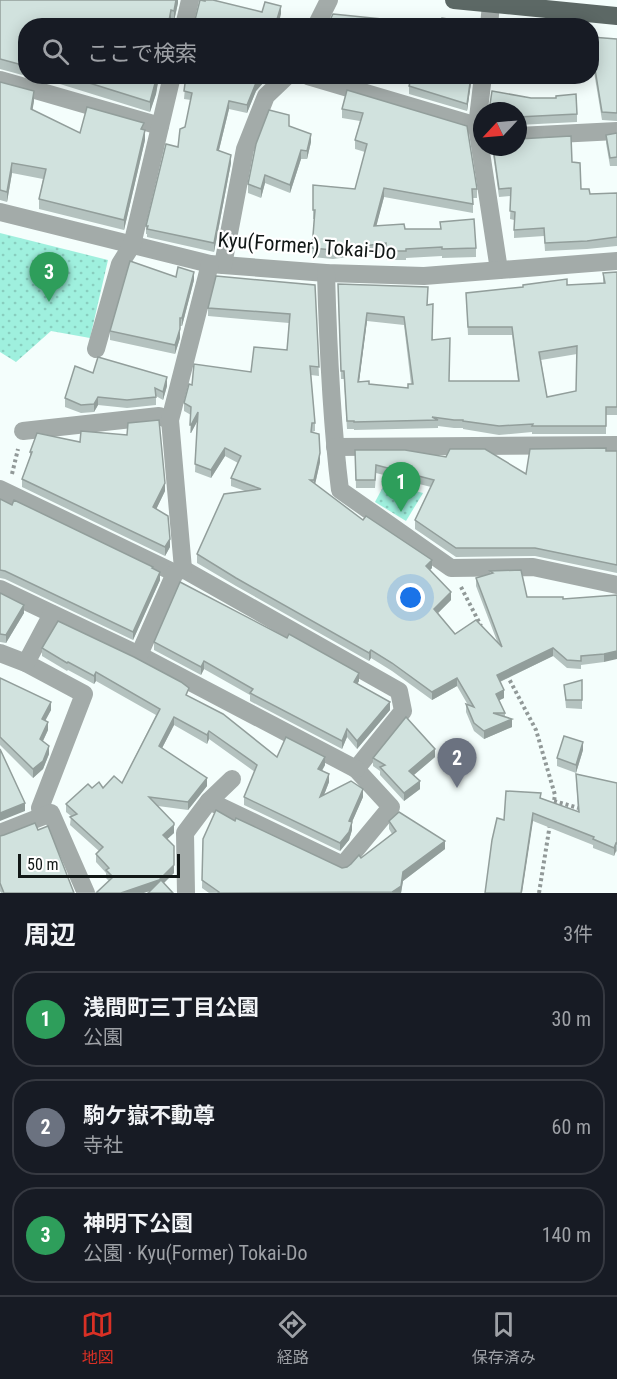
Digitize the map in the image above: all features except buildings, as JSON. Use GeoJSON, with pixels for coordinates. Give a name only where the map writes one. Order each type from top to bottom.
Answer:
{"type":"FeatureCollection","features":[{"type":"Feature","properties":{"kind":"main road"},"geometry":{"type":"LineString","coordinates":[[454,0],[617,16]]}},
{"type":"Feature","properties":{"kind":"street"},"geometry":{"type":"LineString","coordinates":[[186,18],[190,0]]}},
{"type":"Feature","properties":{"kind":"street"},"geometry":{"type":"LineString","coordinates":[[320,18],[329,0]]}},
{"type":"Feature","properties":{"kind":"street"},"geometry":{"type":"LineString","coordinates":[[490,18],[491,4]]}},
{"type":"Feature","properties":{"kind":"street"},"geometry":{"type":"LineString","coordinates":[[0,80],[160,126]]}},
{"type":"Feature","properties":{"kind":"street"},"geometry":{"type":"LineString","coordinates":[[96,349],[120,264],[132,245],[170,84]]}},
{"type":"Feature","properties":{"kind":"street"},"geometry":{"type":"LineString","coordinates":[[139,655],[179,571],[170,420],[217,264],[245,149],[266,96],[279,84]]}},
{"type":"Feature","properties":{"kind":"street"},"geometry":{"type":"LineString","coordinates":[[332,84],[473,132]]}},
{"type":"Feature","properties":{"kind":"street"},"geometry":{"type":"LineString","coordinates":[[482,102],[483,84]]}},
{"type":"Feature","properties":{"kind":"street"},"geometry":{"type":"LineString","coordinates":[[527,136],[617,131]]}},
{"type":"Feature","properties":{"kind":"street"},"geometry":{"type":"LineString","coordinates":[[483,156],[498,270]]}},
{"type":"Feature","properties":{"kind":"street","name":"Kyu(Former) Tokai-Do"},"geometry":{"type":"LineString","coordinates":[[0,212],[217,264],[326,273],[424,276],[617,261]]}},
{"type":"Feature","properties":{"kind":"street"},"geometry":{"type":"LineString","coordinates":[[326,273],[329,367],[340,490],[451,568],[533,567],[617,585]]}},
{"type":"Feature","properties":{"kind":"street"},"geometry":{"type":"LineString","coordinates":[[23,431],[159,416],[170,420]]}},
{"type":"Feature","properties":{"kind":"street"},"geometry":{"type":"LineString","coordinates":[[335,447],[617,445]]}},
{"type":"Feature","properties":{"kind":"street"},"geometry":{"type":"LineString","coordinates":[[0,489],[179,571],[399,691],[404,711],[356,769]]}},
{"type":"Feature","properties":{"kind":"street"},"geometry":{"type":"LineString","coordinates":[[0,589],[139,655],[281,732],[356,769],[391,807],[343,865],[209,801]]}},
{"type":"Feature","properties":{"kind":"street"},"geometry":{"type":"LineString","coordinates":[[26,663],[52,614]]}},
{"type":"Feature","properties":{"kind":"street"},"geometry":{"type":"LineString","coordinates":[[0,653],[26,663],[84,694],[40,808],[42,816]]}},
{"type":"Feature","properties":{"kind":"street"},"geometry":{"type":"LineString","coordinates":[[186,893],[185,833],[209,801],[232,779]]}},
{"type":"Feature","properties":{"kind":"street"},"geometry":{"type":"LineString","coordinates":[[0,832],[51,813],[86,893]]}},
{"type":"Feature","properties":{"kind":"path"},"geometry":{"type":"LineString","coordinates":[[0,489],[10,482],[23,431]]}},
{"type":"Feature","properties":{"kind":"path"},"geometry":{"type":"LineString","coordinates":[[451,568],[483,629]]}},
{"type":"Feature","properties":{"kind":"path"},"geometry":{"type":"LineString","coordinates":[[504,669],[536,730],[555,795],[552,812]]}},
{"type":"Feature","properties":{"kind":"path"},"geometry":{"type":"LineString","coordinates":[[554,801],[585,810]]}},
{"type":"Feature","properties":{"kind":"path"},"geometry":{"type":"LineString","coordinates":[[539,893],[550,824]]}},
{"type":"Feature","properties":{"kind":"green space"},"geometry":{"type":"Polygon","coordinates":[[[0,233],[108,260],[90,338],[51,331],[16,362],[0,352],[0,233]]]}},
{"type":"Feature","properties":{"kind":"green space"},"geometry":{"type":"Polygon","coordinates":[[[385,483],[423,493],[406,521],[375,502],[385,483]]]}},
{"type":"Feature","properties":{"kind":"place","name":"神明下公園"},"geometry":{"type":"Point","coordinates":[49,302]}},
{"type":"Feature","properties":{"kind":"place","name":"浅間町三丁目公園"},"geometry":{"type":"Point","coordinates":[401,512]}},
{"type":"Feature","properties":{"kind":"place","name":"駒ケ嶽不動尊"},"geometry":{"type":"Point","coordinates":[457,788]}}]}
